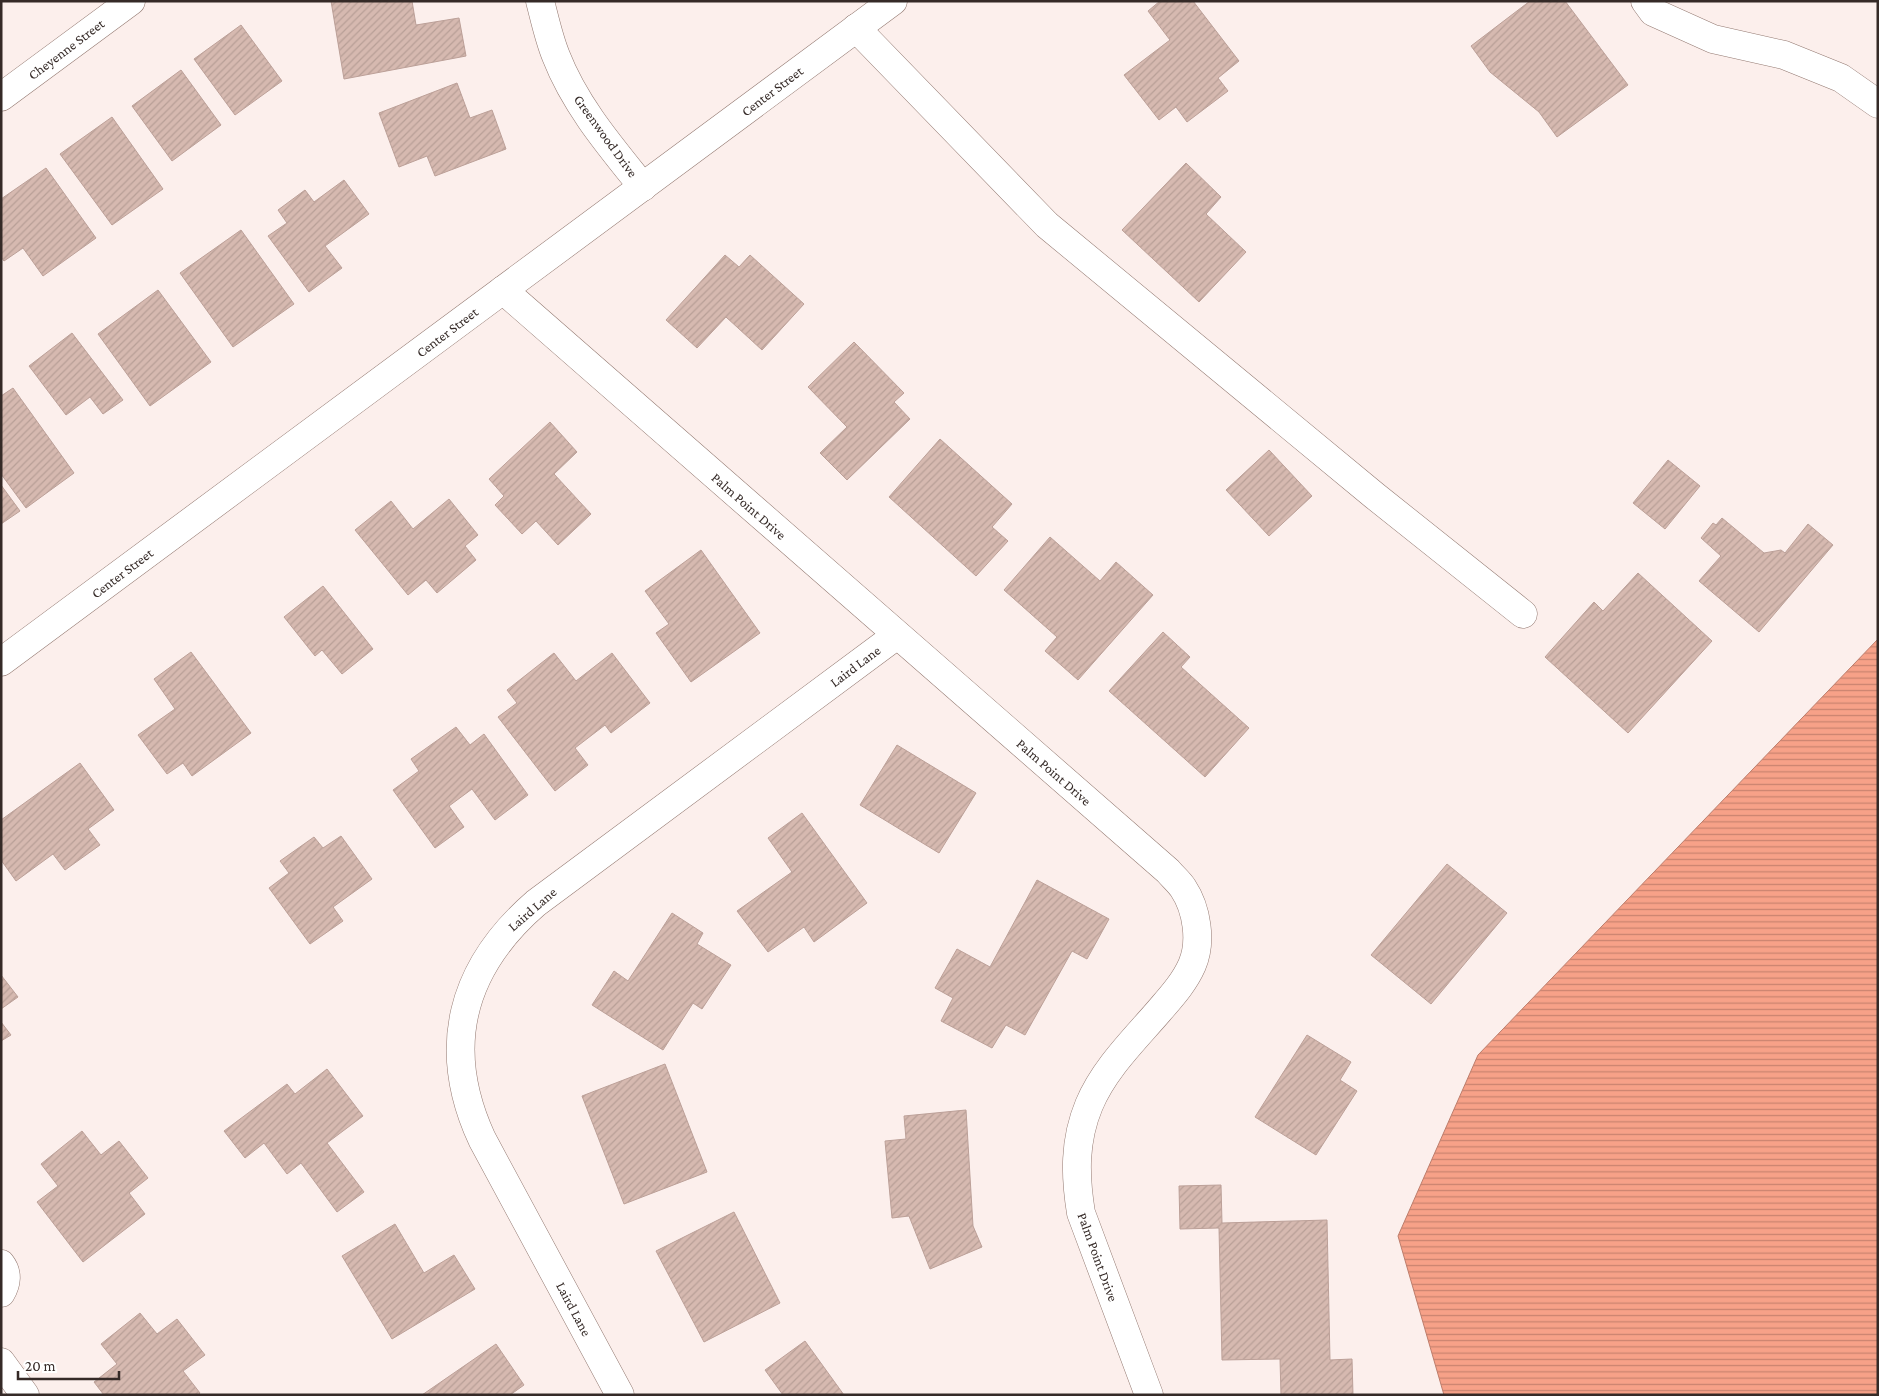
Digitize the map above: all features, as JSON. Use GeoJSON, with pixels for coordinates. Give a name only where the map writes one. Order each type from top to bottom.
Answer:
{"type":"FeatureCollection","features":[{"type":"Feature","properties":{"kind":"street","name":"Cheyenne Street"},"geometry":{"type":"LineString","coordinates":[[1,97],[131,1]]}},
{"type":"Feature","properties":{"kind":"street","name":"Greenwood Drive"},"geometry":{"type":"LineString","coordinates":[[540,1],[556,58],[578,102],[642,186]]}},
{"type":"Feature","properties":{"kind":"street","name":"Center Street"},"geometry":{"type":"LineString","coordinates":[[1,662],[893,1]]}},
{"type":"Feature","properties":{"kind":"street"},"geometry":{"type":"LineString","coordinates":[[1645,1],[1653,12],[1713,39],[1784,55],[1841,78],[1878,104]]}},
{"type":"Feature","properties":{"kind":"street"},"geometry":{"type":"LineString","coordinates":[[856,28],[1047,225],[1346,472],[1523,614]]}},
{"type":"Feature","properties":{"kind":"street","name":"Palm Point Drive"},"geometry":{"type":"LineString","coordinates":[[503,290],[1168,871],[1184,889],[1194,912],[1198,938],[1193,964],[1180,986],[1118,1059],[1102,1081],[1089,1105],[1080,1132],[1076,1159],[1081,1214],[1149,1395]]}},
{"type":"Feature","properties":{"kind":"street","name":"Laird Lane"},"geometry":{"type":"LineString","coordinates":[[620,1395],[472,1118],[466,1095],[460,1047],[468,1000],[476,977],[501,936],[536,903],[897,634]]}},
{"type":"Feature","properties":{"kind":"street"},"geometry":{"type":"LineString","coordinates":[[1,1264],[6,1270],[6,1285],[1,1293]]}},
{"type":"Feature","properties":{"kind":"street"},"geometry":{"type":"LineString","coordinates":[[1,1362],[24,1395]]}},
{"type":"Feature","properties":{"kind":"shaded area"},"geometry":{"type":"Polygon","coordinates":[[[1878,639],[1878,1395],[1444,1395],[1398,1236],[1478,1055],[1878,639]]]}},
{"type":"Feature","properties":{"kind":"building"},"geometry":{"type":"Polygon","coordinates":[[[331,1],[412,1],[416,25],[459,18],[466,56],[344,79],[331,1]]]}},
{"type":"Feature","properties":{"kind":"building"},"geometry":{"type":"Polygon","coordinates":[[[1160,1],[1193,1],[1239,61],[1218,78],[1228,91],[1187,122],[1176,107],[1159,120],[1124,75],[1170,40],[1148,11],[1160,1]]]}},
{"type":"Feature","properties":{"kind":"building"},"geometry":{"type":"Polygon","coordinates":[[[1530,1],[1565,1],[1628,85],[1557,137],[1539,112],[1490,72],[1471,46],[1530,1]]]}},
{"type":"Feature","properties":{"kind":"building"},"geometry":{"type":"Polygon","coordinates":[[[241,25],[282,81],[235,115],[194,59],[241,25]]]}},
{"type":"Feature","properties":{"kind":"building"},"geometry":{"type":"Polygon","coordinates":[[[181,70],[221,125],[172,161],[132,106],[181,70]]]}},
{"type":"Feature","properties":{"kind":"building"},"geometry":{"type":"Polygon","coordinates":[[[457,83],[470,118],[492,110],[506,149],[435,176],[427,156],[399,167],[379,113],[457,83]]]}},
{"type":"Feature","properties":{"kind":"building"},"geometry":{"type":"Polygon","coordinates":[[[112,117],[163,189],[112,225],[60,154],[112,117]]]}},
{"type":"Feature","properties":{"kind":"building"},"geometry":{"type":"Polygon","coordinates":[[[1186,163],[1221,197],[1206,214],[1246,252],[1199,302],[1122,230],[1186,163]]]}},
{"type":"Feature","properties":{"kind":"building"},"geometry":{"type":"Polygon","coordinates":[[[46,168],[96,238],[43,276],[23,248],[4,261],[1,257],[1,199],[46,168]]]}},
{"type":"Feature","properties":{"kind":"building"},"geometry":{"type":"Polygon","coordinates":[[[344,180],[369,214],[325,246],[342,268],[309,292],[268,236],[287,223],[278,210],[305,190],[314,202],[344,180]]]}},
{"type":"Feature","properties":{"kind":"building"},"geometry":{"type":"Polygon","coordinates":[[[241,230],[294,304],[233,347],[180,273],[241,230]]]}},
{"type":"Feature","properties":{"kind":"building"},"geometry":{"type":"Polygon","coordinates":[[[725,255],[739,267],[750,255],[804,304],[762,350],[726,317],[697,348],[666,320],[725,255]]]}},
{"type":"Feature","properties":{"kind":"building"},"geometry":{"type":"Polygon","coordinates":[[[158,290],[211,362],[150,406],[98,334],[158,290]]]}},
{"type":"Feature","properties":{"kind":"building"},"geometry":{"type":"Polygon","coordinates":[[[72,333],[123,400],[103,414],[90,397],[66,415],[29,366],[72,333]]]}},
{"type":"Feature","properties":{"kind":"building"},"geometry":{"type":"Polygon","coordinates":[[[854,342],[904,393],[894,402],[910,419],[847,480],[820,453],[847,427],[808,387],[854,342]]]}},
{"type":"Feature","properties":{"kind":"building"},"geometry":{"type":"Polygon","coordinates":[[[13,388],[74,473],[26,508],[1,474],[1,396],[13,388]]]}},
{"type":"Feature","properties":{"kind":"building"},"geometry":{"type":"Polygon","coordinates":[[[550,422],[577,452],[554,474],[591,514],[558,545],[536,521],[522,534],[495,505],[504,496],[489,479],[550,422]]]}},
{"type":"Feature","properties":{"kind":"building"},"geometry":{"type":"Polygon","coordinates":[[[940,439],[1012,504],[992,527],[1008,541],[976,576],[889,497],[940,439]]]}},
{"type":"Feature","properties":{"kind":"building"},"geometry":{"type":"Polygon","coordinates":[[[1269,450],[1312,496],[1269,536],[1226,490],[1269,450]]]}},
{"type":"Feature","properties":{"kind":"building"},"geometry":{"type":"Polygon","coordinates":[[[1668,460],[1700,486],[1665,529],[1633,503],[1668,460]]]}},
{"type":"Feature","properties":{"kind":"building"},"geometry":{"type":"Polygon","coordinates":[[[1,485],[20,511],[1,524],[1,485]]]}},
{"type":"Feature","properties":{"kind":"building"},"geometry":{"type":"Polygon","coordinates":[[[449,499],[478,535],[465,546],[476,560],[437,593],[426,580],[408,595],[355,530],[391,501],[413,529],[449,499]]]}},
{"type":"Feature","properties":{"kind":"building"},"geometry":{"type":"Polygon","coordinates":[[[1722,518],[1764,553],[1781,550],[1785,553],[1808,524],[1833,545],[1759,632],[1699,581],[1721,556],[1701,538],[1713,523],[1716,525],[1722,518]]]}},
{"type":"Feature","properties":{"kind":"building"},"geometry":{"type":"Polygon","coordinates":[[[1050,537],[1100,581],[1116,562],[1153,595],[1078,680],[1045,651],[1057,637],[1004,590],[1050,537]]]}},
{"type":"Feature","properties":{"kind":"building"},"geometry":{"type":"Polygon","coordinates":[[[701,550],[760,633],[691,682],[656,633],[669,624],[645,591],[701,550]]]}},
{"type":"Feature","properties":{"kind":"building"},"geometry":{"type":"Polygon","coordinates":[[[1638,573],[1712,641],[1628,733],[1545,657],[1594,602],[1603,611],[1638,573]]]}},
{"type":"Feature","properties":{"kind":"building"},"geometry":{"type":"Polygon","coordinates":[[[323,586],[373,649],[342,674],[322,650],[315,656],[284,617],[323,586]]]}},
{"type":"Feature","properties":{"kind":"building"},"geometry":{"type":"Polygon","coordinates":[[[1163,632],[1190,657],[1181,667],[1249,728],[1205,777],[1109,691],[1163,632]]]}},
{"type":"Feature","properties":{"kind":"building"},"geometry":{"type":"Polygon","coordinates":[[[191,652],[251,733],[192,776],[183,763],[167,774],[138,735],[175,709],[154,679],[191,652]]]}},
{"type":"Feature","properties":{"kind":"building"},"geometry":{"type":"Polygon","coordinates":[[[554,653],[576,681],[612,653],[650,703],[611,733],[605,725],[575,748],[588,765],[555,791],[498,717],[517,703],[507,690],[554,653]]]}},
{"type":"Feature","properties":{"kind":"building"},"geometry":{"type":"Polygon","coordinates":[[[456,727],[470,745],[484,734],[528,795],[495,820],[472,789],[449,806],[464,827],[435,848],[393,790],[419,771],[411,759],[456,727]]]}},
{"type":"Feature","properties":{"kind":"building"},"geometry":{"type":"Polygon","coordinates":[[[897,745],[976,793],[939,853],[860,805],[897,745]]]}},
{"type":"Feature","properties":{"kind":"building"},"geometry":{"type":"Polygon","coordinates":[[[80,763],[114,810],[88,829],[100,845],[65,870],[53,854],[16,881],[1,860],[1,820],[80,763]]]}},
{"type":"Feature","properties":{"kind":"building"},"geometry":{"type":"Polygon","coordinates":[[[802,813],[867,903],[814,942],[804,927],[768,952],[737,911],[792,872],[768,838],[802,813]]]}},
{"type":"Feature","properties":{"kind":"building"},"geometry":{"type":"Polygon","coordinates":[[[341,836],[372,879],[333,907],[343,921],[310,944],[269,888],[289,873],[280,861],[314,837],[323,848],[341,836]]]}},
{"type":"Feature","properties":{"kind":"building"},"geometry":{"type":"Polygon","coordinates":[[[1447,864],[1507,913],[1431,1004],[1371,955],[1447,864]]]}},
{"type":"Feature","properties":{"kind":"building"},"geometry":{"type":"Polygon","coordinates":[[[1037,880],[1109,919],[1087,959],[1072,951],[1025,1035],[1006,1025],[992,1048],[941,1021],[953,998],[935,988],[957,949],[990,967],[1037,880]]]}},
{"type":"Feature","properties":{"kind":"building"},"geometry":{"type":"Polygon","coordinates":[[[672,913],[703,933],[697,944],[731,965],[702,1009],[693,1003],[663,1050],[592,1005],[614,971],[628,981],[672,913]]]}},
{"type":"Feature","properties":{"kind":"building"},"geometry":{"type":"Polygon","coordinates":[[[1,975],[18,997],[1,1009],[1,975]]]}},
{"type":"Feature","properties":{"kind":"building"},"geometry":{"type":"Polygon","coordinates":[[[1,1022],[11,1035],[1,1041],[1,1022]]]}},
{"type":"Feature","properties":{"kind":"building"},"geometry":{"type":"Polygon","coordinates":[[[1307,1035],[1351,1062],[1340,1080],[1357,1091],[1316,1155],[1255,1117],[1307,1035]]]}},
{"type":"Feature","properties":{"kind":"building"},"geometry":{"type":"Polygon","coordinates":[[[665,1064],[707,1172],[624,1204],[582,1096],[665,1064]]]}},
{"type":"Feature","properties":{"kind":"building"},"geometry":{"type":"Polygon","coordinates":[[[327,1069],[363,1116],[327,1143],[364,1192],[337,1212],[301,1163],[287,1174],[264,1143],[245,1158],[224,1131],[287,1084],[295,1094],[327,1069]]]}},
{"type":"Feature","properties":{"kind":"building"},"geometry":{"type":"Polygon","coordinates":[[[966,1110],[973,1226],[982,1247],[930,1269],[909,1216],[892,1218],[885,1141],[906,1139],[904,1116],[966,1110]]]}},
{"type":"Feature","properties":{"kind":"building"},"geometry":{"type":"Polygon","coordinates":[[[82,1131],[101,1155],[119,1141],[148,1178],[129,1193],[145,1214],[83,1262],[37,1202],[58,1186],[41,1164],[82,1131]]]}},
{"type":"Feature","properties":{"kind":"building"},"geometry":{"type":"Polygon","coordinates":[[[1221,1185],[1222,1223],[1327,1220],[1330,1360],[1352,1359],[1353,1395],[1281,1395],[1280,1359],[1222,1360],[1219,1228],[1180,1229],[1179,1186],[1221,1185]]]}},
{"type":"Feature","properties":{"kind":"building"},"geometry":{"type":"Polygon","coordinates":[[[734,1212],[780,1303],[704,1342],[656,1251],[734,1212]]]}},
{"type":"Feature","properties":{"kind":"building"},"geometry":{"type":"Polygon","coordinates":[[[395,1224],[424,1273],[454,1255],[475,1289],[392,1339],[342,1256],[395,1224]]]}},
{"type":"Feature","properties":{"kind":"building"},"geometry":{"type":"Polygon","coordinates":[[[140,1313],[157,1334],[177,1319],[205,1355],[183,1371],[200,1393],[198,1395],[104,1395],[94,1382],[117,1364],[101,1344],[140,1313]]]}},
{"type":"Feature","properties":{"kind":"building"},"geometry":{"type":"Polygon","coordinates":[[[805,1341],[844,1395],[783,1395],[765,1370],[805,1341]]]}},
{"type":"Feature","properties":{"kind":"building"},"geometry":{"type":"Polygon","coordinates":[[[496,1344],[524,1385],[510,1395],[422,1395],[496,1344]]]}}]}
